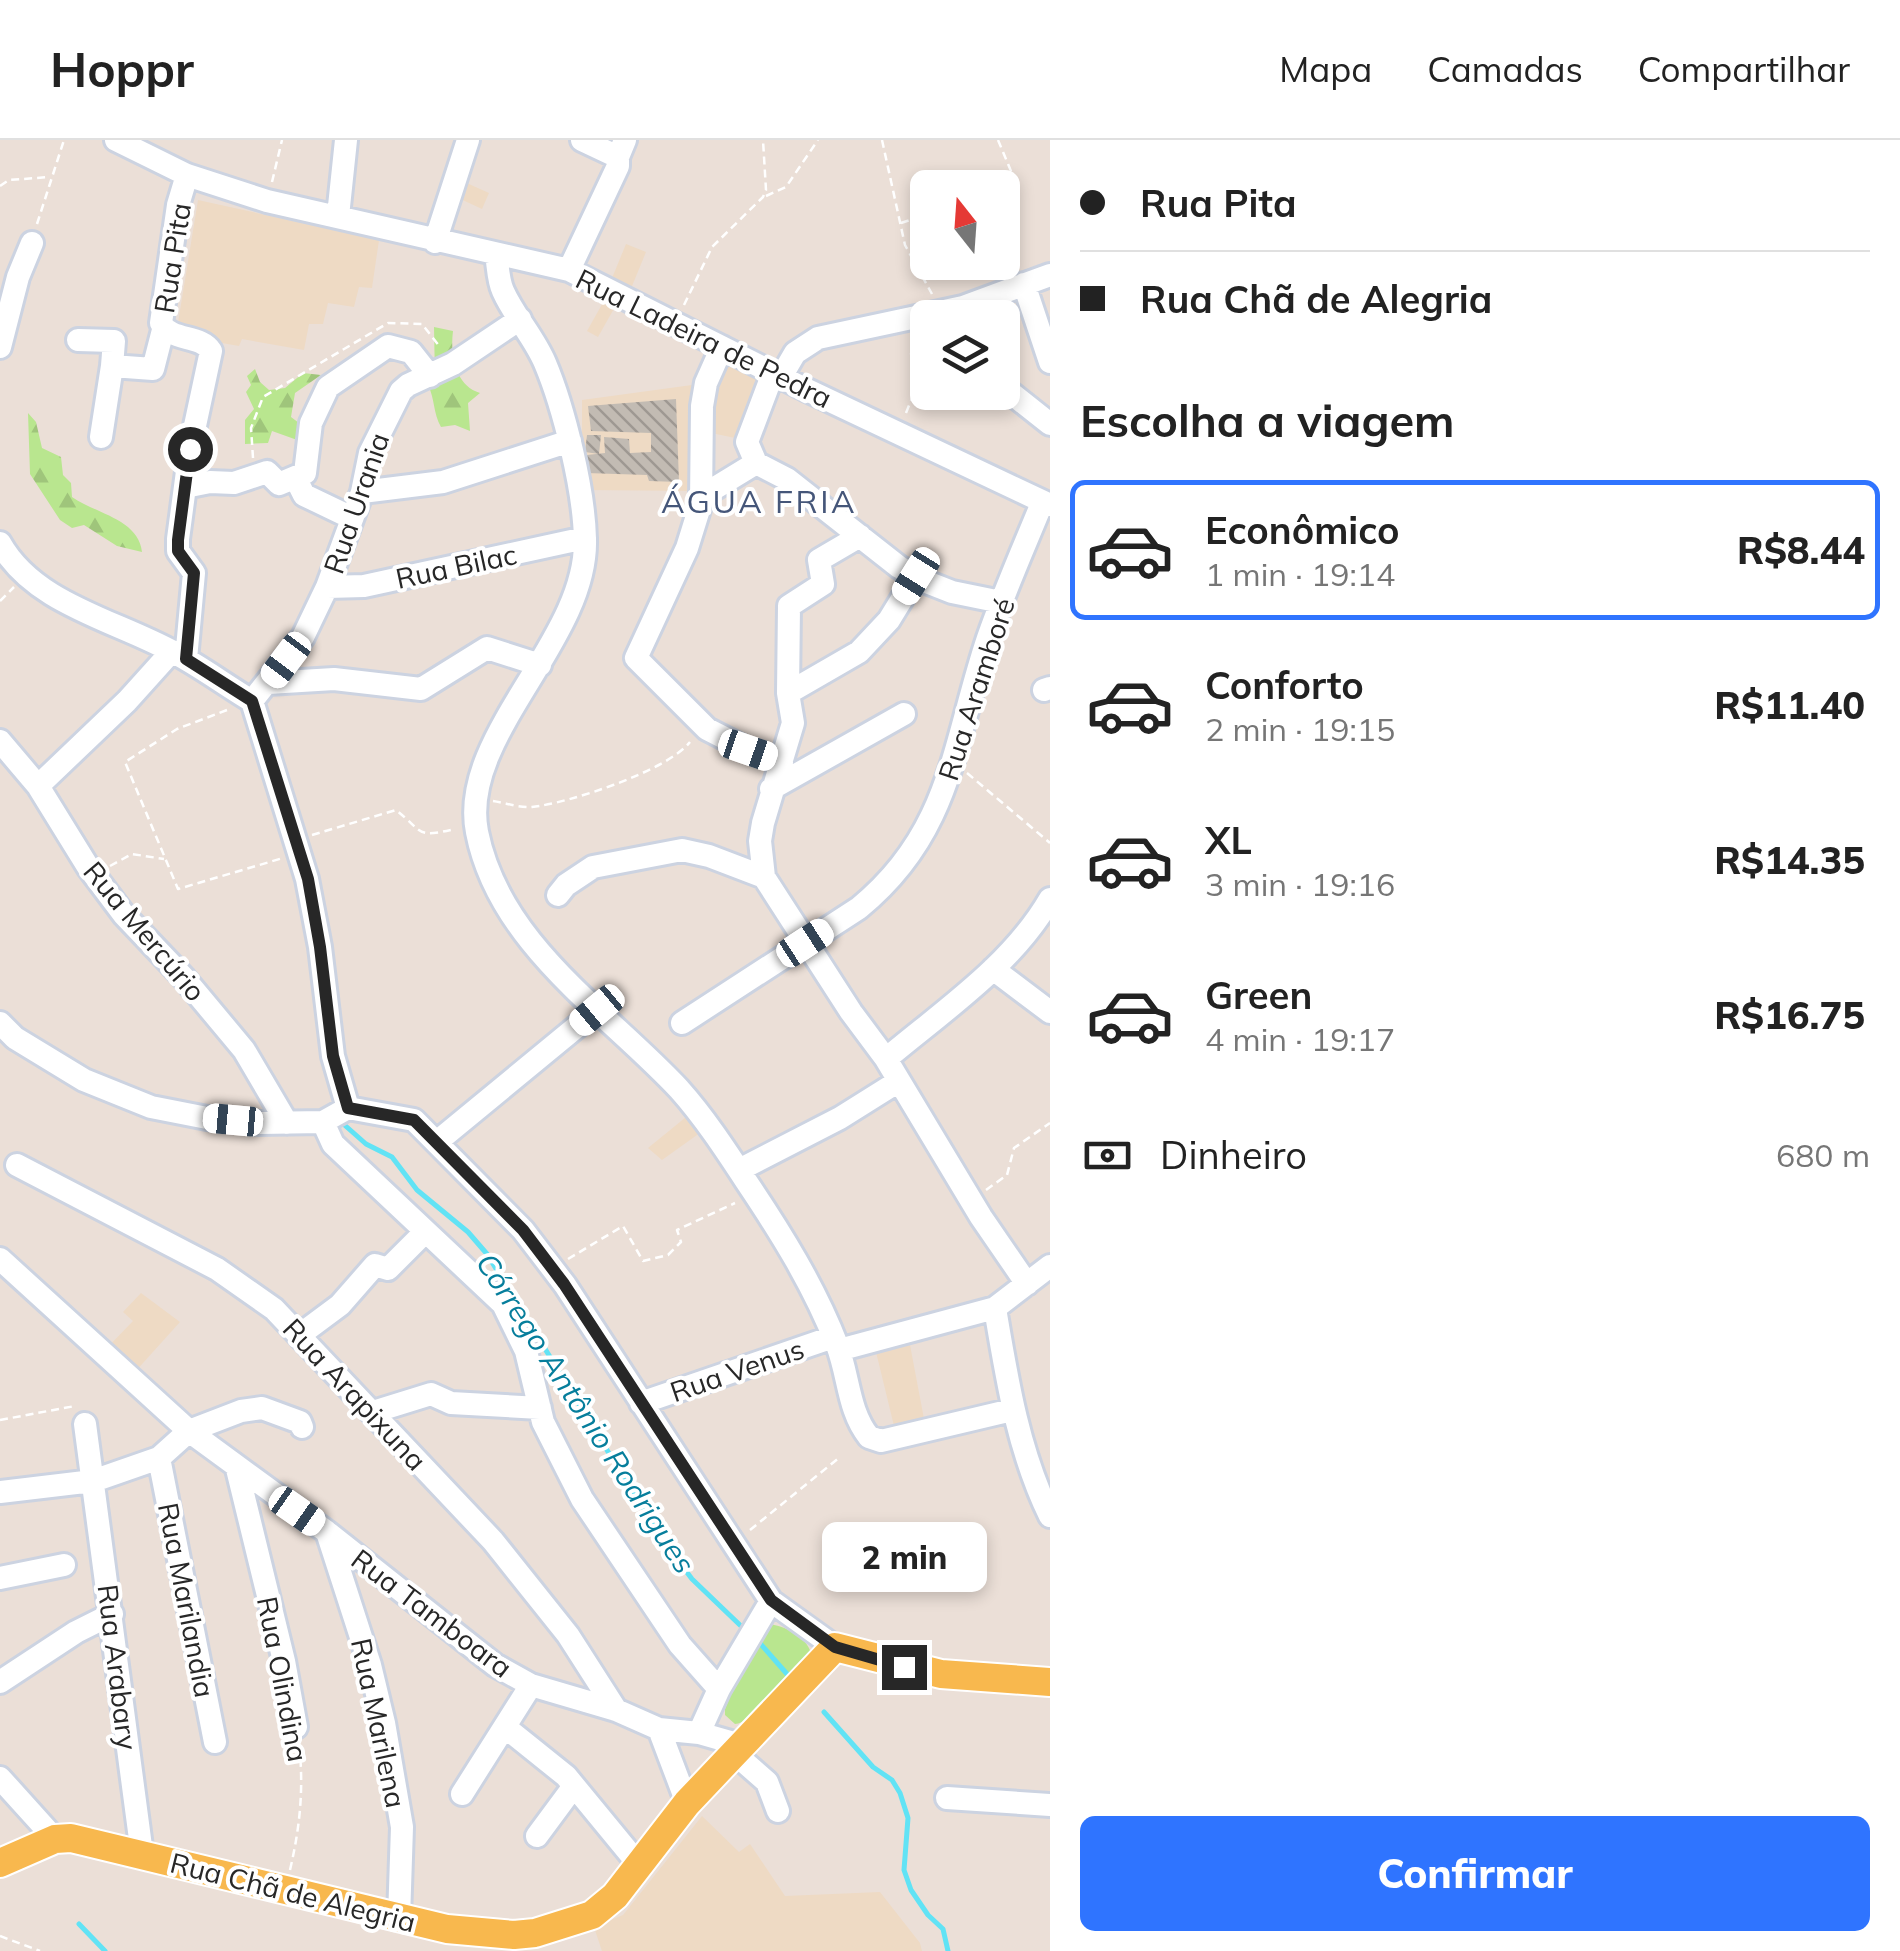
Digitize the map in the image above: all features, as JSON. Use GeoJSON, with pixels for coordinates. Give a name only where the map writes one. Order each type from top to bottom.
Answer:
{"type":"FeatureCollection","features":[{"type":"Feature","properties":{"kind":"main road","name":"Rua Chã de Alegria"},"geometry":{"type":"LineString","coordinates":[[8,1859],[55,1839],[71,1838],[399,1919],[445,1940],[514,1935],[567,1924],[592,1915],[614,1896],[687,1804],[835,1647]]}},
{"type":"Feature","properties":{"kind":"main road"},"geometry":{"type":"LineString","coordinates":[[835,1647],[941,1674],[1050,1682]]}},
{"type":"Feature","properties":{"kind":"street"},"geometry":{"type":"LineString","coordinates":[[338,216],[346,140]]}},
{"type":"Feature","properties":{"kind":"street"},"geometry":{"type":"LineString","coordinates":[[435,242],[468,140]]}},
{"type":"Feature","properties":{"kind":"street"},"geometry":{"type":"LineString","coordinates":[[569,270],[618,166],[619,151],[582,140]]}},
{"type":"Feature","properties":{"kind":"street","name":"Rua Ladeira de Pedra"},"geometry":{"type":"LineString","coordinates":[[122,141],[187,175],[268,201],[569,270],[1046,504]]}},
{"type":"Feature","properties":{"kind":"street","name":"Rua Pita"},"geometry":{"type":"LineString","coordinates":[[179,655],[194,573],[178,551],[185,487],[211,350],[206,343],[163,330],[161,323],[178,206],[187,175]]}},
{"type":"Feature","properties":{"kind":"street"},"geometry":{"type":"LineString","coordinates":[[0,347],[18,277],[32,243]]}},
{"type":"Feature","properties":{"kind":"street"},"geometry":{"type":"LineString","coordinates":[[496,254],[501,288],[544,360],[570,441],[585,538],[583,566],[566,614],[485,765],[476,824],[490,873],[524,931],[552,967],[678,1088],[739,1170],[810,1284],[836,1343],[859,1425],[872,1440],[1012,1410]]}},
{"type":"Feature","properties":{"kind":"street"},"geometry":{"type":"LineString","coordinates":[[983,300],[1050,275]]}},
{"type":"Feature","properties":{"kind":"street"},"geometry":{"type":"LineString","coordinates":[[1024,284],[1048,354]]}},
{"type":"Feature","properties":{"kind":"street","name":"Rua Urania"},"geometry":{"type":"LineString","coordinates":[[252,701],[303,636],[327,588],[362,492],[370,454],[395,401],[408,384],[430,376],[520,319]]}},
{"type":"Feature","properties":{"kind":"street"},"geometry":{"type":"LineString","coordinates":[[910,321],[818,338],[795,353],[777,375],[748,442],[756,463],[787,480],[916,576],[952,592],[1001,602]]}},
{"type":"Feature","properties":{"kind":"street"},"geometry":{"type":"LineString","coordinates":[[112,366],[153,368],[163,330]]}},
{"type":"Feature","properties":{"kind":"street"},"geometry":{"type":"LineString","coordinates":[[78,340],[114,342],[101,437]]}},
{"type":"Feature","properties":{"kind":"street"},"geometry":{"type":"LineString","coordinates":[[185,487],[234,483],[268,472],[279,484],[305,473],[311,423],[328,388],[388,346],[410,352],[430,376]]}},
{"type":"Feature","properties":{"kind":"street"},"geometry":{"type":"LineString","coordinates":[[722,347],[706,384],[702,406],[702,496],[687,548],[649,635],[636,655],[638,664],[702,725],[748,750],[782,762]]}},
{"type":"Feature","properties":{"kind":"street"},"geometry":{"type":"LineString","coordinates":[[1020,400],[1050,424]]}},
{"type":"Feature","properties":{"kind":"street"},"geometry":{"type":"LineString","coordinates":[[362,492],[443,482],[570,441]]}},
{"type":"Feature","properties":{"kind":"street"},"geometry":{"type":"LineString","coordinates":[[702,496],[756,463]]}},
{"type":"Feature","properties":{"kind":"street"},"geometry":{"type":"LineString","coordinates":[[295,478],[304,495],[352,518]]}},
{"type":"Feature","properties":{"kind":"street","name":"Rua Aramboré"},"geometry":{"type":"LineString","coordinates":[[682,1024],[859,908],[891,878],[920,839],[955,762],[1001,602],[1046,504]]}},
{"type":"Feature","properties":{"kind":"street"},"geometry":{"type":"LineString","coordinates":[[860,536],[819,560],[824,584],[789,606],[788,693],[793,723],[771,789],[760,841],[764,877],[886,1059],[970,1199],[1043,1274],[996,1308],[1012,1410],[1028,1464],[1050,1516]]}},
{"type":"Feature","properties":{"kind":"street","name":"Rua Bilac"},"geometry":{"type":"LineString","coordinates":[[327,588],[364,586],[585,538]]}},
{"type":"Feature","properties":{"kind":"street"},"geometry":{"type":"LineString","coordinates":[[0,542],[11,563],[32,580],[87,613],[179,655],[252,701],[298,846],[320,947],[333,1056],[348,1108]]}},
{"type":"Feature","properties":{"kind":"street"},"geometry":{"type":"LineString","coordinates":[[788,693],[859,652],[889,620],[916,576]]}},
{"type":"Feature","properties":{"kind":"street"},"geometry":{"type":"LineString","coordinates":[[268,683],[334,679],[421,689],[486,648],[540,664]]}},
{"type":"Feature","properties":{"kind":"street"},"geometry":{"type":"LineString","coordinates":[[38,786],[179,655]]}},
{"type":"Feature","properties":{"kind":"street"},"geometry":{"type":"LineString","coordinates":[[771,789],[904,714]]}},
{"type":"Feature","properties":{"kind":"street","name":"Rua Mercúrio"},"geometry":{"type":"LineString","coordinates":[[0,741],[38,786],[132,924],[244,1050],[287,1123]]}},
{"type":"Feature","properties":{"kind":"street"},"geometry":{"type":"LineString","coordinates":[[558,895],[566,885],[593,868],[682,850],[764,877]]}},
{"type":"Feature","properties":{"kind":"street"},"geometry":{"type":"LineString","coordinates":[[886,1059],[993,969],[1031,928],[1050,899]]}},
{"type":"Feature","properties":{"kind":"street"},"geometry":{"type":"LineString","coordinates":[[993,969],[1050,1012]]}},
{"type":"Feature","properties":{"kind":"street"},"geometry":{"type":"LineString","coordinates":[[438,1141],[597,1010]]}},
{"type":"Feature","properties":{"kind":"street"},"geometry":{"type":"LineString","coordinates":[[0,1023],[32,1050],[84,1080],[150,1106],[207,1118],[287,1123],[322,1122],[348,1108],[414,1120],[523,1230],[771,1600],[835,1647]]}},
{"type":"Feature","properties":{"kind":"street"},"geometry":{"type":"LineString","coordinates":[[739,1170],[840,1118],[900,1081]]}},
{"type":"Feature","properties":{"kind":"street"},"geometry":{"type":"LineString","coordinates":[[322,1122],[333,1144],[503,1304],[526,1350],[543,1422],[582,1498],[680,1645],[719,1689]]}},
{"type":"Feature","properties":{"kind":"street","name":"Rua Arapixuna"},"geometry":{"type":"LineString","coordinates":[[17,1166],[217,1268],[274,1309],[493,1541],[568,1635],[616,1710]]}},
{"type":"Feature","properties":{"kind":"street"},"geometry":{"type":"LineString","coordinates":[[300,1334],[340,1306],[374,1265],[388,1269],[425,1232]]}},
{"type":"Feature","properties":{"kind":"street","name":"Rua Tamboara"},"geometry":{"type":"LineString","coordinates":[[0,1259],[189,1431],[327,1532],[465,1642],[530,1686],[616,1710],[660,1729],[699,1733],[738,1749]]}},
{"type":"Feature","properties":{"kind":"street","name":"Rua Venus"},"geometry":{"type":"LineString","coordinates":[[641,1404],[836,1343],[996,1308]]}},
{"type":"Feature","properties":{"kind":"street"},"geometry":{"type":"LineString","coordinates":[[373,1412],[432,1394],[451,1404],[540,1408]]}},
{"type":"Feature","properties":{"kind":"street"},"geometry":{"type":"LineString","coordinates":[[0,1492],[93,1481],[159,1458],[189,1431],[223,1416],[262,1408],[300,1422],[302,1427]]}},
{"type":"Feature","properties":{"kind":"street","name":"Rua Arabary"},"geometry":{"type":"LineString","coordinates":[[85,1424],[142,1854]]}},
{"type":"Feature","properties":{"kind":"street","name":"Rua Marilandia"},"geometry":{"type":"LineString","coordinates":[[159,1458],[215,1742]]}},
{"type":"Feature","properties":{"kind":"street","name":"Rua Olindina"},"geometry":{"type":"LineString","coordinates":[[237,1469],[284,1661],[296,1727]]}},
{"type":"Feature","properties":{"kind":"street","name":"Rua Marilena"},"geometry":{"type":"LineString","coordinates":[[327,1532],[370,1664],[384,1723],[402,1827],[399,1919]]}},
{"type":"Feature","properties":{"kind":"street"},"geometry":{"type":"LineString","coordinates":[[0,1578],[64,1565]]}},
{"type":"Feature","properties":{"kind":"street"},"geometry":{"type":"LineString","coordinates":[[699,1733],[719,1689],[771,1600]]}},
{"type":"Feature","properties":{"kind":"street"},"geometry":{"type":"LineString","coordinates":[[0,1682],[76,1632],[112,1614]]}},
{"type":"Feature","properties":{"kind":"street"},"geometry":{"type":"LineString","coordinates":[[462,1794],[530,1686]]}},
{"type":"Feature","properties":{"kind":"street"},"geometry":{"type":"LineString","coordinates":[[505,1727],[574,1786],[640,1866]]}},
{"type":"Feature","properties":{"kind":"street"},"geometry":{"type":"LineString","coordinates":[[660,1729],[687,1804]]}},
{"type":"Feature","properties":{"kind":"street"},"geometry":{"type":"LineString","coordinates":[[738,1749],[766,1782],[778,1812]]}},
{"type":"Feature","properties":{"kind":"street"},"geometry":{"type":"LineString","coordinates":[[0,1778],[55,1839]]}},
{"type":"Feature","properties":{"kind":"street"},"geometry":{"type":"LineString","coordinates":[[536,1836],[574,1786]]}},
{"type":"Feature","properties":{"kind":"street"},"geometry":{"type":"LineString","coordinates":[[947,1798],[1050,1805]]}},
{"type":"Feature","properties":{"kind":"path"},"geometry":{"type":"LineString","coordinates":[[32,243],[64,140]]}},
{"type":"Feature","properties":{"kind":"path"},"geometry":{"type":"LineString","coordinates":[[268,201],[282,140]]}},
{"type":"Feature","properties":{"kind":"path"},"geometry":{"type":"LineString","coordinates":[[674,324],[712,247],[763,197],[766,190],[762,140]]}},
{"type":"Feature","properties":{"kind":"path"},"geometry":{"type":"LineString","coordinates":[[763,197],[786,188],[818,140]]}},
{"type":"Feature","properties":{"kind":"path"},"geometry":{"type":"LineString","coordinates":[[882,140],[905,245],[939,300]]}},
{"type":"Feature","properties":{"kind":"path"},"geometry":{"type":"LineString","coordinates":[[998,140],[1011,170]]}},
{"type":"Feature","properties":{"kind":"path"},"geometry":{"type":"LineString","coordinates":[[0,186],[9,180],[51,177]]}},
{"type":"Feature","properties":{"kind":"path"},"geometry":{"type":"LineString","coordinates":[[900,223],[910,220]]}},
{"type":"Feature","properties":{"kind":"path"},"geometry":{"type":"LineString","coordinates":[[898,434],[910,402]]}},
{"type":"Feature","properties":{"kind":"path"},"geometry":{"type":"LineString","coordinates":[[252,701],[176,729],[125,762],[178,889],[396,810],[413,828],[427,834],[476,824]]}},
{"type":"Feature","properties":{"kind":"path"},"geometry":{"type":"LineString","coordinates":[[477,798],[529,807],[578,797],[647,770],[684,749],[702,725]]}},
{"type":"Feature","properties":{"kind":"path"},"geometry":{"type":"LineString","coordinates":[[955,762],[1050,843]]}},
{"type":"Feature","properties":{"kind":"path"},"geometry":{"type":"LineString","coordinates":[[95,875],[132,854],[165,859]]}},
{"type":"Feature","properties":{"kind":"path"},"geometry":{"type":"LineString","coordinates":[[970,1199],[1002,1181],[1008,1175],[1014,1148],[1050,1123]]}},
{"type":"Feature","properties":{"kind":"path"},"geometry":{"type":"LineString","coordinates":[[552,1269],[623,1226],[643,1262],[668,1255],[682,1242],[677,1230],[754,1194]]}},
{"type":"Feature","properties":{"kind":"path"},"geometry":{"type":"LineString","coordinates":[[0,1420],[82,1405],[85,1424]]}},
{"type":"Feature","properties":{"kind":"path"},"geometry":{"type":"LineString","coordinates":[[733,1543],[840,1457]]}},
{"type":"Feature","properties":{"kind":"path","name":"Rua Olindina"},"geometry":{"type":"LineString","coordinates":[[285,1891],[300,1824],[302,1790],[296,1727]]}},
{"type":"Feature","properties":{"kind":"path"},"geometry":{"type":"LineString","coordinates":[[0,1936],[40,1951]]}},
{"type":"Feature","properties":{"kind":"shaded area"},"geometry":{"type":"Polygon","coordinates":[[[460,180],[489,193],[482,209],[454,196],[460,180]]]}},
{"type":"Feature","properties":{"kind":"shaded area"},"geometry":{"type":"Polygon","coordinates":[[[198,200],[379,240],[372,288],[359,287],[354,307],[328,303],[323,324],[309,324],[304,350],[242,339],[239,346],[176,335],[198,200]]]}},
{"type":"Feature","properties":{"kind":"shaded area"},"geometry":{"type":"Polygon","coordinates":[[[626,244],[646,252],[630,291],[610,283],[626,244]]]}},
{"type":"Feature","properties":{"kind":"shaded area"},"geometry":{"type":"Polygon","coordinates":[[[605,299],[616,305],[598,337],[587,331],[605,299]]]}},
{"type":"Feature","properties":{"kind":"shaded area"},"geometry":{"type":"Polygon","coordinates":[[[712,358],[759,381],[740,439],[697,430],[698,491],[582,490],[582,400],[692,385],[712,358]]]}},
{"type":"Feature","properties":{"kind":"shaded area"},"geometry":{"type":"Polygon","coordinates":[[[691,1113],[704,1130],[662,1160],[648,1148],[691,1113]]]}},
{"type":"Feature","properties":{"kind":"shaded area"},"geometry":{"type":"Polygon","coordinates":[[[141,1293],[180,1322],[134,1373],[106,1349],[133,1321],[123,1312],[141,1293]]]}},
{"type":"Feature","properties":{"kind":"shaded area"},"geometry":{"type":"Polygon","coordinates":[[[910,1345],[925,1424],[895,1430],[876,1352],[910,1345]]]}},
{"type":"Feature","properties":{"kind":"shaded area"},"geometry":{"type":"Polygon","coordinates":[[[702,1816],[739,1852],[750,1844],[785,1896],[880,1892],[920,1943],[922,1951],[602,1951],[594,1927],[623,1915],[702,1816]]]}},
{"type":"Feature","properties":{"kind":"green space"},"geometry":{"type":"Polygon","coordinates":[[[434,327],[453,331],[456,368],[465,384],[480,393],[468,403],[470,431],[455,425],[441,427],[437,416],[428,385],[435,380],[434,327]]]}},
{"type":"Feature","properties":{"kind":"green space"},"geometry":{"type":"Polygon","coordinates":[[[255,369],[260,382],[269,390],[285,388],[303,373],[321,375],[295,393],[291,417],[303,426],[300,441],[272,431],[268,443],[245,444],[245,420],[254,409],[246,392],[251,385],[247,376],[255,369]]]}},
{"type":"Feature","properties":{"kind":"green space"},"geometry":{"type":"Polygon","coordinates":[[[28,413],[36,422],[42,448],[61,457],[72,497],[124,524],[139,541],[142,552],[117,546],[84,525],[72,528],[60,520],[30,474],[28,413]]]}},
{"type":"Feature","properties":{"kind":"green space"},"geometry":{"type":"Polygon","coordinates":[[[768,1624],[794,1633],[811,1653],[765,1705],[735,1724],[725,1715],[725,1709],[745,1658],[768,1624]]]}},
{"type":"Feature","properties":{"kind":"building"},"geometry":{"type":"Polygon","coordinates":[[[676,399],[679,482],[649,481],[647,475],[586,473],[587,455],[605,453],[604,437],[629,439],[630,453],[651,452],[651,433],[591,431],[588,406],[676,399]]]}},
{"type":"Feature","properties":{"kind":"building"},"geometry":{"type":"Polygon","coordinates":[[[587,435],[601,435],[599,454],[585,452],[587,435]]]}},
{"type":"Feature","properties":{"kind":"waterway","name":"Córrego Antônio Rodrigues"},"geometry":{"type":"LineString","coordinates":[[340,1121],[366,1144],[392,1157],[417,1190],[468,1232],[487,1254],[659,1535],[692,1579],[742,1627]]}},
{"type":"Feature","properties":{"kind":"waterway","name":"Córrego Antônio Rodrigues"},"geometry":{"type":"LineString","coordinates":[[759,1642],[787,1674]]}},
{"type":"Feature","properties":{"kind":"waterway","name":"Córrego Antônio Rodrigues"},"geometry":{"type":"LineString","coordinates":[[824,1712],[873,1767],[892,1780],[900,1793],[908,1818],[904,1870],[911,1890],[943,1929],[948,1951]]}},
{"type":"Feature","properties":{"kind":"waterway"},"geometry":{"type":"LineString","coordinates":[[79,1924],[105,1951]]}},
{"type":"Feature","properties":{"kind":"district","name":"ÁGUA FRIA"},"geometry":{"type":"Point","coordinates":[759,501]}},
{"type":"Feature","properties":{"kind":"route"},"geometry":{"type":"LineString","coordinates":[[190,449],[178,540],[178,551],[194,573],[186,659],[252,701],[308,879],[333,1056],[348,1108],[387,1112],[414,1120],[523,1230],[564,1284],[771,1600],[835,1647],[904,1667]]}}]}
